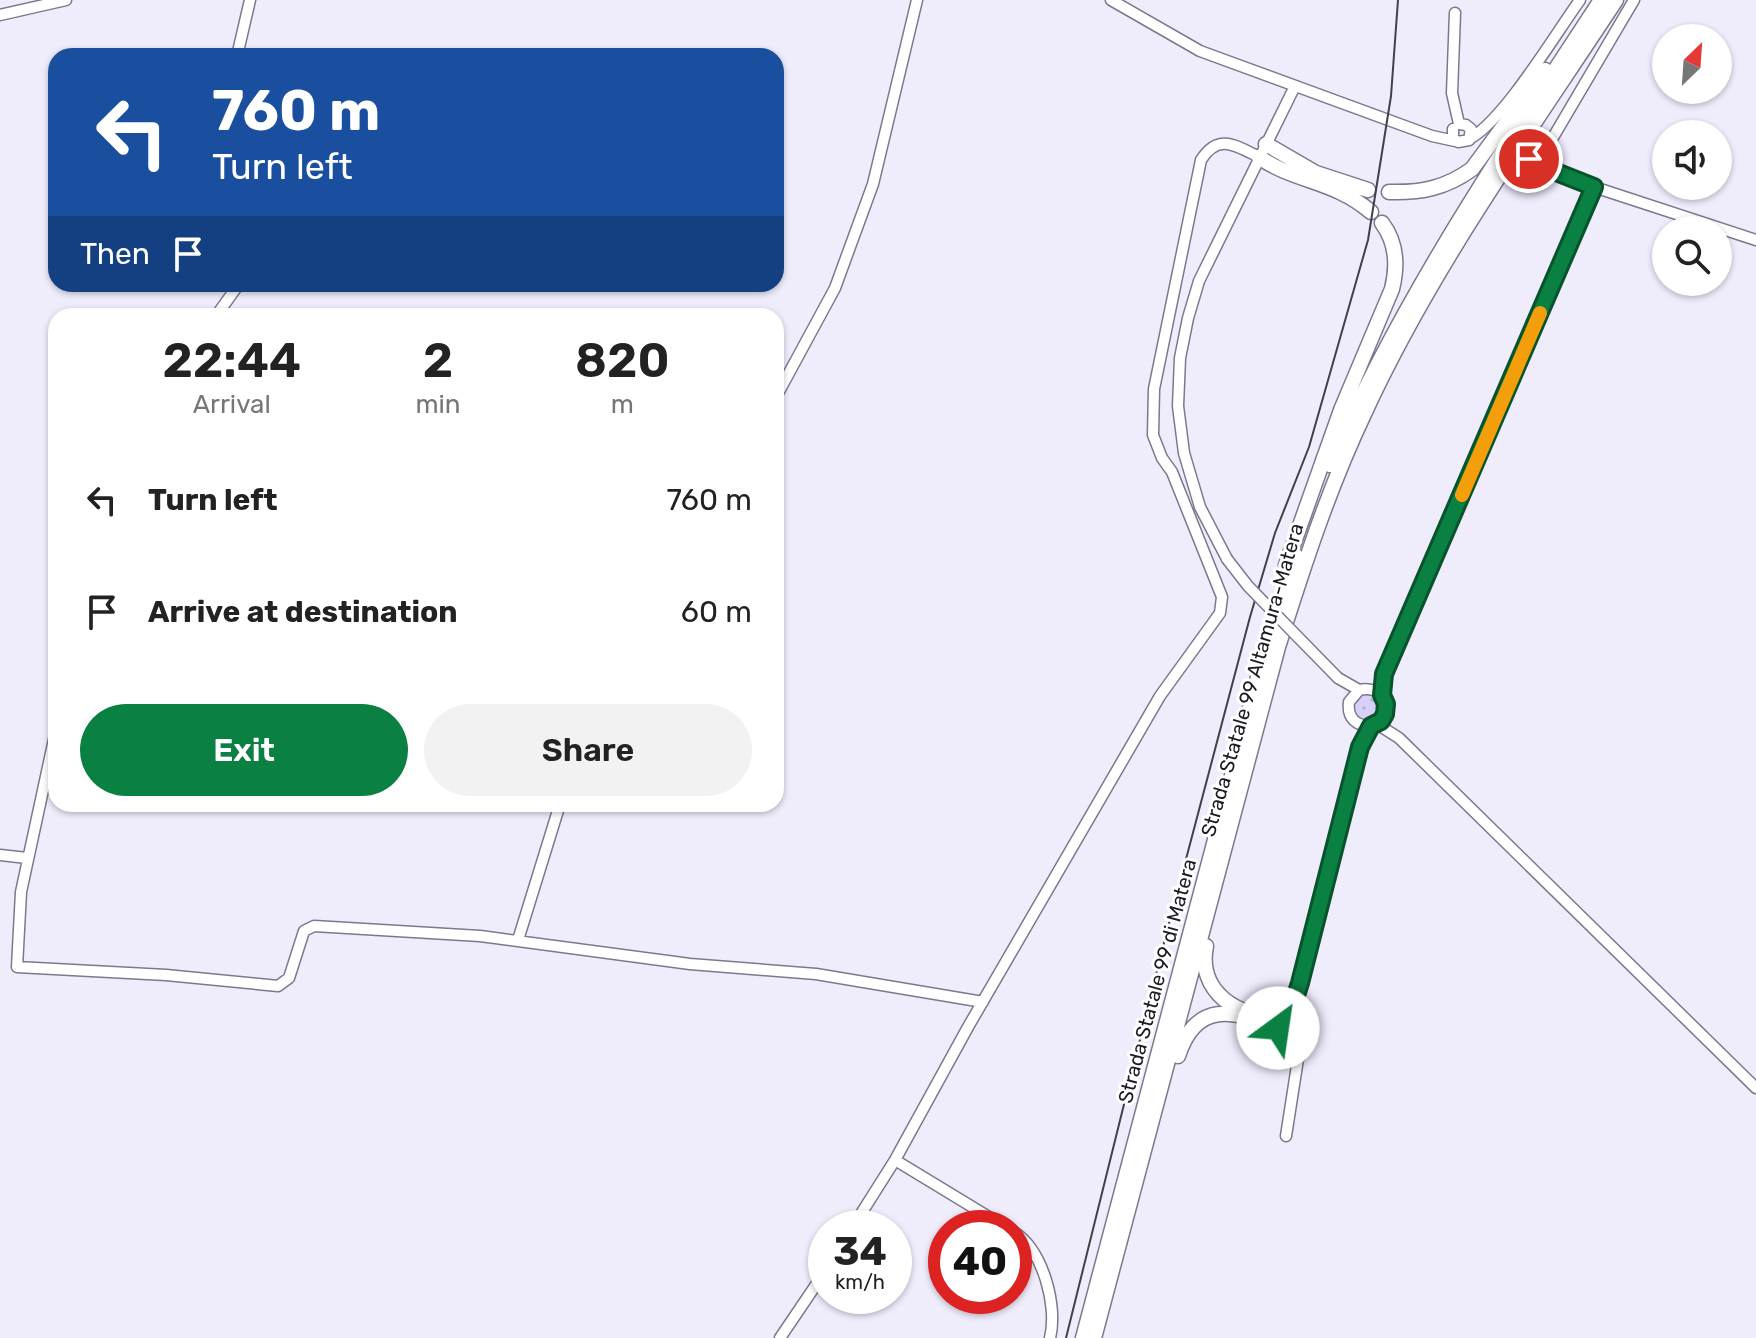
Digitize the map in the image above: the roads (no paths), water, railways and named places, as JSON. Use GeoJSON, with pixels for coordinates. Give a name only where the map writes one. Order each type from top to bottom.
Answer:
{"type":"FeatureCollection","features":[{"type":"Feature","properties":{"kind":"highway"},"geometry":{"type":"LineString","coordinates":[[1389,192],[1415,193],[1437,188],[1472,169],[1601,0]]}},
{"type":"Feature","properties":{"kind":"highway","name":"Strada Statale 99 di Matera"},"geometry":{"type":"LineString","coordinates":[[1083,1338],[1265,651],[1328,471],[1355,408],[1394,331],[1444,246],[1601,0]]}},
{"type":"Feature","properties":{"kind":"highway","name":"Strada Statale 99 Altamura-Matera"},"geometry":{"type":"LineString","coordinates":[[1094,1338],[1278,647],[1311,539],[1365,411],[1444,265],[1616,0]]}},
{"type":"Feature","properties":{"kind":"highway"},"geometry":{"type":"LineString","coordinates":[[1262,150],[1316,173],[1368,190]]}},
{"type":"Feature","properties":{"kind":"highway"},"geometry":{"type":"LineString","coordinates":[[1262,150],[1282,170],[1344,193],[1371,212]]}},
{"type":"Feature","properties":{"kind":"highway"},"geometry":{"type":"LineString","coordinates":[[1265,651],[1285,568],[1309,497],[1396,276],[1393,241],[1382,223]]}},
{"type":"Feature","properties":{"kind":"highway"},"geometry":{"type":"LineString","coordinates":[[1244,775],[1203,959],[1205,973],[1211,987],[1223,1000],[1238,1009],[1283,1017]]}},
{"type":"Feature","properties":{"kind":"highway"},"geometry":{"type":"LineString","coordinates":[[1107,1290],[1125,1242],[1176,1060],[1187,1032],[1197,1022],[1222,1013],[1258,1020],[1283,1017]]}},
{"type":"Feature","properties":{"kind":"street"},"geometry":{"type":"LineString","coordinates":[[0,15],[66,0]]}},
{"type":"Feature","properties":{"kind":"street"},"geometry":{"type":"LineString","coordinates":[[239,48],[250,0]]}},
{"type":"Feature","properties":{"kind":"street"},"geometry":{"type":"LineString","coordinates":[[784,382],[835,288],[873,184],[917,0]]}},
{"type":"Feature","properties":{"kind":"street"},"geometry":{"type":"LineString","coordinates":[[1111,0],[1200,51],[1432,136],[1461,132],[1491,122],[1580,0]]}},
{"type":"Feature","properties":{"kind":"street"},"geometry":{"type":"LineString","coordinates":[[1545,151],[1634,0]]}},
{"type":"Feature","properties":{"kind":"street"},"geometry":{"type":"LineString","coordinates":[[1455,13],[1452,93],[1461,132]]}},
{"type":"Feature","properties":{"kind":"street"},"geometry":{"type":"LineString","coordinates":[[1295,86],[1199,281],[1180,358],[1178,406],[1184,453],[1200,507],[1227,559],[1248,586],[1338,678],[1349,702],[1349,715],[1357,724],[1360,747]]}},
{"type":"Feature","properties":{"kind":"street"},"geometry":{"type":"LineString","coordinates":[[863,1210],[1160,696],[1220,613],[1222,597],[1172,472],[1162,458],[1153,435],[1154,389],[1201,160],[1208,149],[1224,143],[1262,150]]}},
{"type":"Feature","properties":{"kind":"street"},"geometry":{"type":"LineString","coordinates":[[1545,151],[1535,151],[1530,156],[1529,163],[1536,170],[1546,168],[1594,187],[1756,240]]}},
{"type":"Feature","properties":{"kind":"street"},"geometry":{"type":"LineString","coordinates":[[1545,151],[1550,159],[1546,168]]}},
{"type":"Feature","properties":{"kind":"street"},"geometry":{"type":"LineString","coordinates":[[1594,187],[1384,674],[1382,695],[1386,704],[1385,714],[1399,738],[1756,1088]]}},
{"type":"Feature","properties":{"kind":"street"},"geometry":{"type":"LineString","coordinates":[[1349,702],[1384,674]]}},
{"type":"Feature","properties":{"kind":"street"},"geometry":{"type":"LineString","coordinates":[[1338,678],[1382,695]]}},
{"type":"Feature","properties":{"kind":"street"},"geometry":{"type":"LineString","coordinates":[[1283,1017],[1302,1012],[1306,1020],[1305,1030],[1297,1036],[1288,1037],[1283,1017],[1360,747],[1385,714]]}},
{"type":"Feature","properties":{"kind":"street"},"geometry":{"type":"LineString","coordinates":[[1357,724],[1374,725],[1399,738]]}},
{"type":"Feature","properties":{"kind":"street"},"geometry":{"type":"LineString","coordinates":[[48,765],[21,892],[17,967],[166,975],[278,986],[289,978],[302,935],[310,926],[518,940],[690,964],[816,974],[983,1002]]}},
{"type":"Feature","properties":{"kind":"street"},"geometry":{"type":"LineString","coordinates":[[518,940],[558,812]]}},
{"type":"Feature","properties":{"kind":"street"},"geometry":{"type":"LineString","coordinates":[[0,855],[27,858]]}},
{"type":"Feature","properties":{"kind":"street"},"geometry":{"type":"LineString","coordinates":[[1286,1136],[1298,1059],[1297,1036]]}},
{"type":"Feature","properties":{"kind":"street"},"geometry":{"type":"LineString","coordinates":[[895,1160],[977,1210]]}},
{"type":"Feature","properties":{"kind":"street"},"geometry":{"type":"LineString","coordinates":[[1032,1251],[1045,1273],[1051,1310],[1050,1338]]}},
{"type":"Feature","properties":{"kind":"street"},"geometry":{"type":"LineString","coordinates":[[780,1338],[808,1297]]}},
{"type":"Feature","properties":{"kind":"railway"},"geometry":{"type":"LineString","coordinates":[[1066,1338],[1167,931],[1250,617],[1275,533],[1309,447],[1368,240],[1391,96],[1398,0]]}}]}
